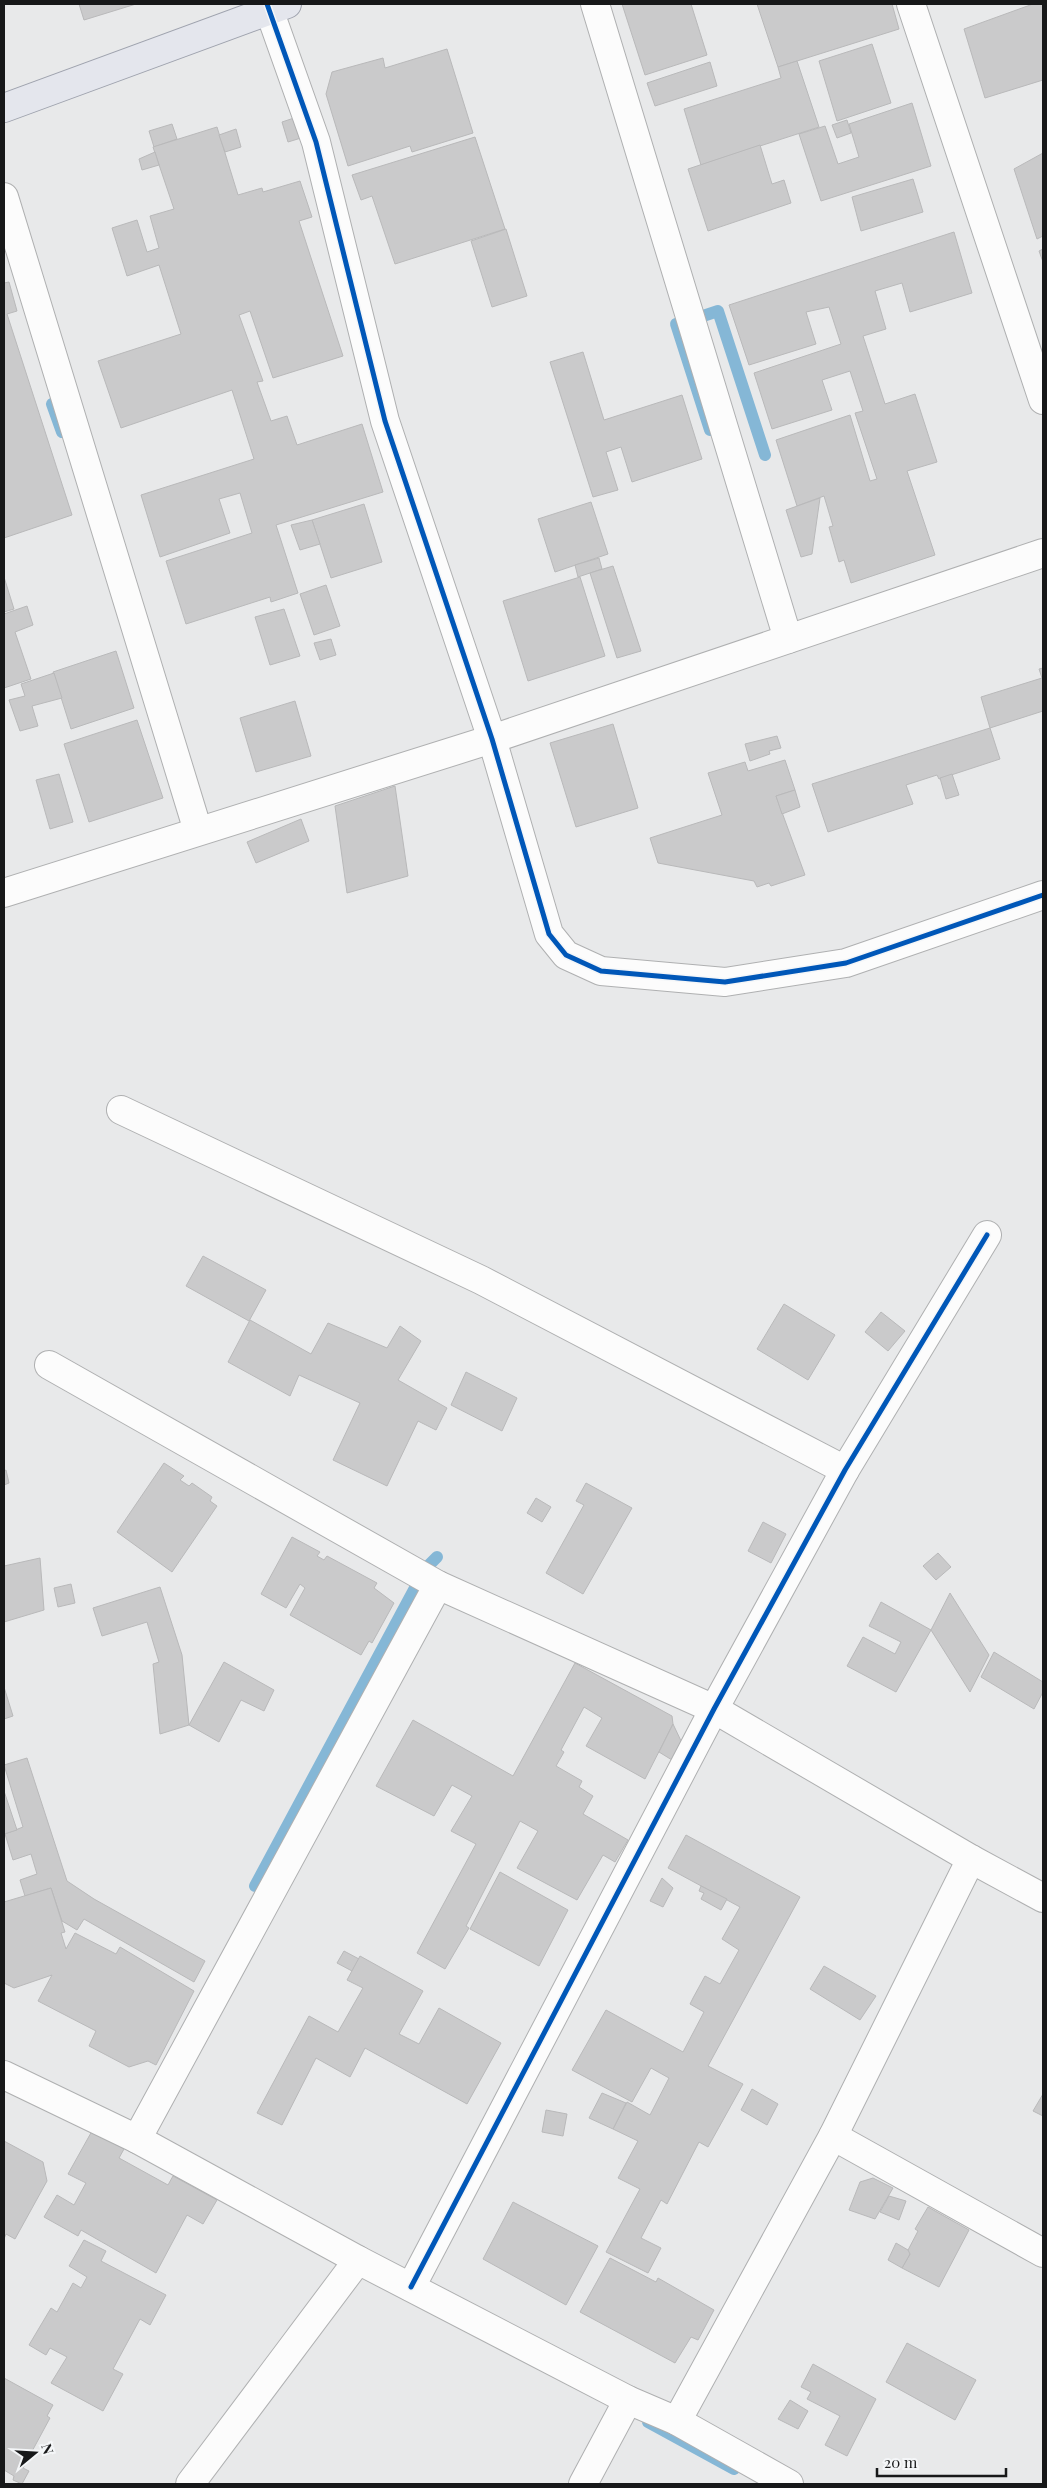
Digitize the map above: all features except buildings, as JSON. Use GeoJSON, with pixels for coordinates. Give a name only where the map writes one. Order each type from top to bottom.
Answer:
{"type":"FeatureCollection","features":[{"type":"Feature","properties":{"kind":"main road"},"geometry":{"type":"LineString","coordinates":[[4,108],[274,6]]}},
{"type":"Feature","properties":{"kind":"street"},"geometry":{"type":"LineString","coordinates":[[595,4],[788,639]]}},
{"type":"Feature","properties":{"kind":"street"},"geometry":{"type":"LineString","coordinates":[[911,4],[1043,400]]}},
{"type":"Feature","properties":{"kind":"street"},"geometry":{"type":"LineString","coordinates":[[274,6],[316,142],[384,421],[492,739],[549,934],[566,955],[601,971],[725,982],[846,964],[1043,895]]}},
{"type":"Feature","properties":{"kind":"street"},"geometry":{"type":"LineString","coordinates":[[4,197],[198,831]]}},
{"type":"Feature","properties":{"kind":"street"},"geometry":{"type":"LineString","coordinates":[[4,893],[492,739],[1043,553]]}},
{"type":"Feature","properties":{"kind":"street"},"geometry":{"type":"LineString","coordinates":[[121,1110],[481,1280],[845,1470]]}},
{"type":"Feature","properties":{"kind":"street"},"geometry":{"type":"LineString","coordinates":[[411,2287],[714,1709],[845,1470],[988,1235]]}},
{"type":"Feature","properties":{"kind":"street"},"geometry":{"type":"LineString","coordinates":[[48,1365],[438,1585],[714,1709],[971,1859],[1043,1898]]}},
{"type":"Feature","properties":{"kind":"street"},"geometry":{"type":"LineString","coordinates":[[137,2139],[438,1585]]}},
{"type":"Feature","properties":{"kind":"street"},"geometry":{"type":"LineString","coordinates":[[677,2421],[832,2136],[971,1859]]}},
{"type":"Feature","properties":{"kind":"street"},"geometry":{"type":"LineString","coordinates":[[4,2075],[137,2139],[358,2260],[628,2400],[677,2421],[790,2484]]}},
{"type":"Feature","properties":{"kind":"street"},"geometry":{"type":"LineString","coordinates":[[832,2136],[1043,2253]]}},
{"type":"Feature","properties":{"kind":"street"},"geometry":{"type":"LineString","coordinates":[[190,2484],[358,2260]]}},
{"type":"Feature","properties":{"kind":"street"},"geometry":{"type":"LineString","coordinates":[[584,2484],[628,2400]]}},
{"type":"Feature","properties":{"kind":"waterway"},"geometry":{"type":"LineString","coordinates":[[703,316],[718,311],[765,455]]}},
{"type":"Feature","properties":{"kind":"waterway"},"geometry":{"type":"LineString","coordinates":[[689,320],[676,324],[710,430]]}},
{"type":"Feature","properties":{"kind":"waterway"},"geometry":{"type":"LineString","coordinates":[[52,404],[62,432]]}},
{"type":"Feature","properties":{"kind":"waterway"},"geometry":{"type":"LineString","coordinates":[[255,1886],[416,1586],[430,1564],[437,1557]]}},
{"type":"Feature","properties":{"kind":"waterway"},"geometry":{"type":"LineString","coordinates":[[648,2422],[734,2469]]}},
{"type":"Feature","properties":{"kind":"cycle path"},"geometry":{"type":"LineString","coordinates":[[267,4],[316,142],[385,421],[492,739],[549,934],[566,955],[601,971],[725,982],[846,963],[1043,895]]}},
{"type":"Feature","properties":{"kind":"cycle path"},"geometry":{"type":"LineString","coordinates":[[411,2287],[714,1709],[845,1470],[987,1235]]}}]}
